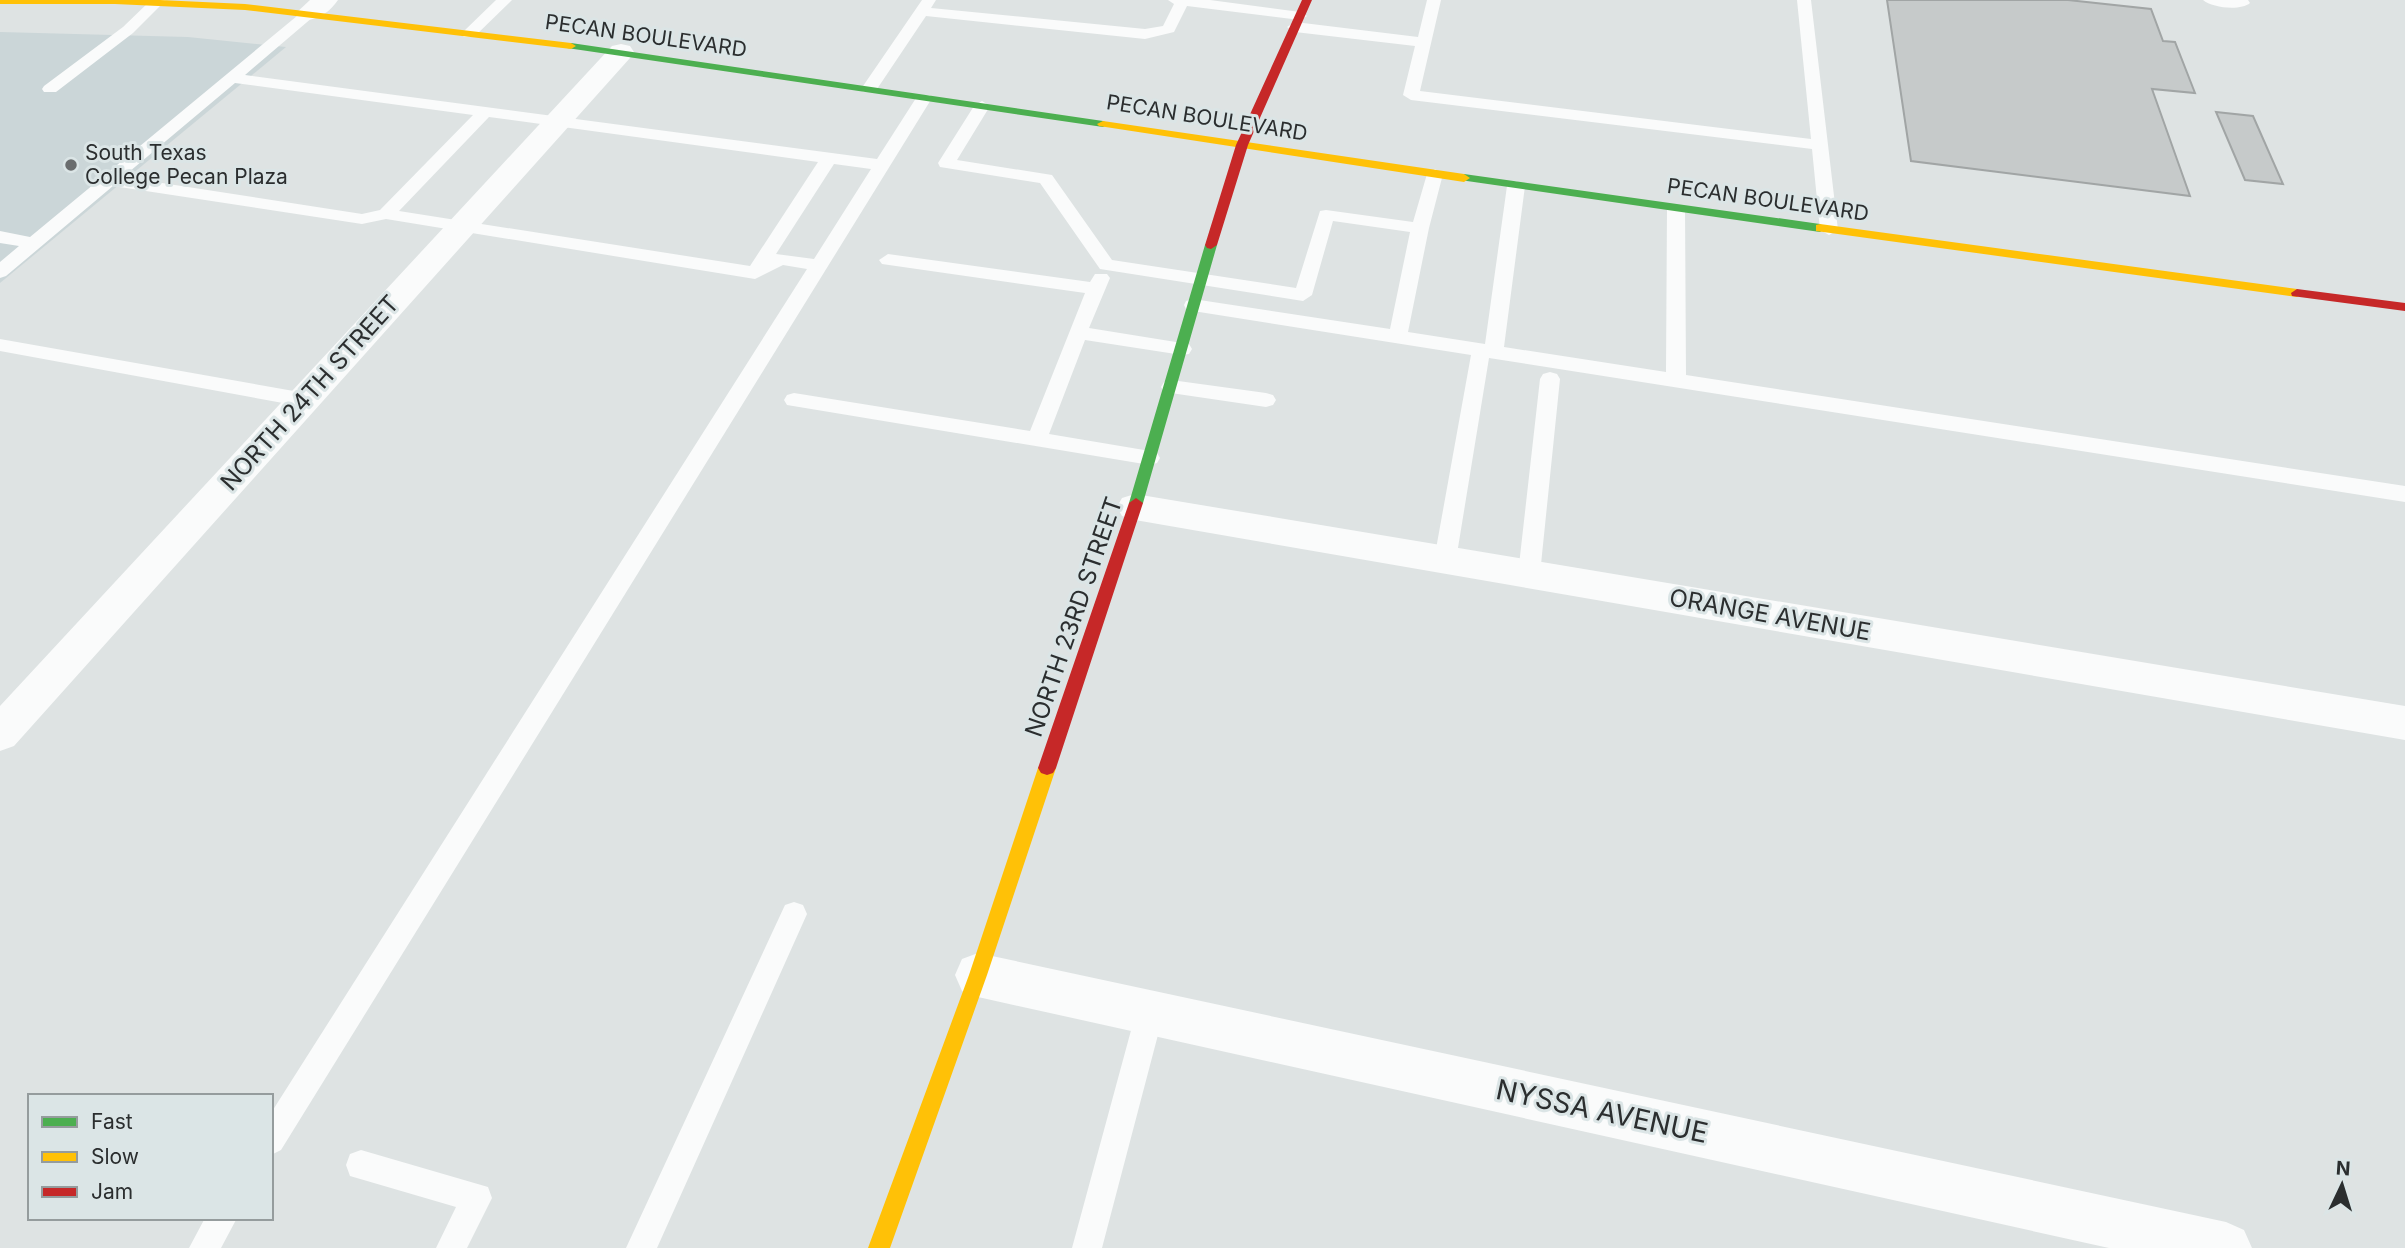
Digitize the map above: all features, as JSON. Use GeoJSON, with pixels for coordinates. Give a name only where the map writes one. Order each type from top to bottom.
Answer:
{"type":"FeatureCollection","features":[{"type":"Feature","properties":{"kind":"main road","name":"NORTH 23RD STREET"},"geometry":{"type":"LineString","coordinates":[[879,1248],[978,975],[1135,507],[1200,279],[1242,145],[1307,0]]}},
{"type":"Feature","properties":{"kind":"main road","name":"PECAN BOULEVARD"},"geometry":{"type":"LineString","coordinates":[[0,1],[158,1],[317,7],[469,34],[621,52],[1676,209],[2405,307]]}},
{"type":"Feature","properties":{"kind":"street","name":"NORTH 24TH STREET"},"geometry":{"type":"LineString","coordinates":[[0,734],[621,52]]}},
{"type":"Feature","properties":{"kind":"street","name":"ORANGE AVENUE"},"geometry":{"type":"LineString","coordinates":[[1135,507],[2405,723]]}},
{"type":"Feature","properties":{"kind":"street","name":"NYSSA AVENUE"},"geometry":{"type":"LineString","coordinates":[[978,975],[2226,1248]]}},
{"type":"Feature","properties":{"kind":"lane"},"geometry":{"type":"LineString","coordinates":[[469,34],[505,0]]}},
{"type":"Feature","properties":{"kind":"lane"},"geometry":{"type":"LineString","coordinates":[[907,0],[1145,34],[1170,29],[1183,0]]}},
{"type":"Feature","properties":{"kind":"lane"},"geometry":{"type":"LineString","coordinates":[[1175,0],[1424,43]]}},
{"type":"Feature","properties":{"kind":"lane"},"geometry":{"type":"LineString","coordinates":[[1434,0],[1411,95],[1820,145]]}},
{"type":"Feature","properties":{"kind":"lane"},"geometry":{"type":"LineString","coordinates":[[1804,0],[1829,230]]}},
{"type":"Feature","properties":{"kind":"lane"},"geometry":{"type":"LineString","coordinates":[[2210,0],[2243,3]]}},
{"type":"Feature","properties":{"kind":"lane"},"geometry":{"type":"LineString","coordinates":[[50,89],[128,30],[158,1]]}},
{"type":"Feature","properties":{"kind":"lane"},"geometry":{"type":"LineString","coordinates":[[869,89],[926,4]]}},
{"type":"Feature","properties":{"kind":"lane"},"geometry":{"type":"LineString","coordinates":[[0,272],[317,7]]}},
{"type":"Feature","properties":{"kind":"lane"},"geometry":{"type":"LineString","coordinates":[[232,78],[882,165]]}},
{"type":"Feature","properties":{"kind":"lane"},"geometry":{"type":"LineString","coordinates":[[273,1137],[924,98]]}},
{"type":"Feature","properties":{"kind":"lane"},"geometry":{"type":"LineString","coordinates":[[982,106],[946,163],[1046,179],[1106,265],[1303,295]]}},
{"type":"Feature","properties":{"kind":"lane"},"geometry":{"type":"LineString","coordinates":[[386,214],[485,112]]}},
{"type":"Feature","properties":{"kind":"lane"},"geometry":{"type":"LineString","coordinates":[[755,273],[829,158]]}},
{"type":"Feature","properties":{"kind":"lane"},"geometry":{"type":"LineString","coordinates":[[1398,337],[1420,228],[1435,174]]}},
{"type":"Feature","properties":{"kind":"lane"},"geometry":{"type":"LineString","coordinates":[[110,180],[362,219],[386,214],[755,273],[780,259],[820,266]]}},
{"type":"Feature","properties":{"kind":"lane"},"geometry":{"type":"LineString","coordinates":[[1445,560],[1487,351],[1516,186]]}},
{"type":"Feature","properties":{"kind":"lane"},"geometry":{"type":"LineString","coordinates":[[1676,209],[1676,380]]}},
{"type":"Feature","properties":{"kind":"lane"},"geometry":{"type":"LineString","coordinates":[[1297,321],[1326,215],[1420,228]]}},
{"type":"Feature","properties":{"kind":"lane"},"geometry":{"type":"LineString","coordinates":[[0,237],[34,243]]}},
{"type":"Feature","properties":{"kind":"lane"},"geometry":{"type":"LineString","coordinates":[[888,260],[1096,289]]}},
{"type":"Feature","properties":{"kind":"lane"},"geometry":{"type":"LineString","coordinates":[[1037,439],[1106,265]]}},
{"type":"Feature","properties":{"kind":"lane"},"geometry":{"type":"LineString","coordinates":[[1193,305],[2405,494]]}},
{"type":"Feature","properties":{"kind":"lane"},"geometry":{"type":"LineString","coordinates":[[1079,333],[1182,349]]}},
{"type":"Feature","properties":{"kind":"lane"},"geometry":{"type":"LineString","coordinates":[[0,345],[305,400]]}},
{"type":"Feature","properties":{"kind":"lane"},"geometry":{"type":"LineString","coordinates":[[1529,574],[1550,379]]}},
{"type":"Feature","properties":{"kind":"lane"},"geometry":{"type":"LineString","coordinates":[[1171,387],[1266,400]]}},
{"type":"Feature","properties":{"kind":"lane"},"geometry":{"type":"LineString","coordinates":[[794,400],[1150,458]]}},
{"type":"Feature","properties":{"kind":"lane"},"geometry":{"type":"LineString","coordinates":[[641,1248],[794,914]]}},
{"type":"Feature","properties":{"kind":"lane"},"geometry":{"type":"LineString","coordinates":[[1087,1248],[1150,1012]]}},
{"type":"Feature","properties":{"kind":"lane"},"geometry":{"type":"LineString","coordinates":[[361,1165],[477,1198],[451,1248]]}},
{"type":"Feature","properties":{"kind":"lane"},"geometry":{"type":"LineString","coordinates":[[204,1248],[221,1220]]}},
{"type":"Feature","properties":{"kind":"shaded area","name":"South Texas College Pecan Plaza"},"geometry":{"type":"Polygon","coordinates":[[[0,32],[188,37],[286,47],[0,283],[0,32]]]}},
{"type":"Feature","properties":{"kind":"building"},"geometry":{"type":"Polygon","coordinates":[[[1887,0],[2068,0],[2151,9],[2163,41],[2175,42],[2195,93],[2152,89],[2190,196],[1911,161],[1887,0]]]}},
{"type":"Feature","properties":{"kind":"building"},"geometry":{"type":"Polygon","coordinates":[[[2216,112],[2253,116],[2283,184],[2245,180],[2216,112]]]}},
{"type":"Feature","properties":{"kind":"traffic: fast"},"geometry":{"type":"LineString","coordinates":[[571,46],[1103,124]]}},
{"type":"Feature","properties":{"kind":"traffic: fast"},"geometry":{"type":"LineString","coordinates":[[1464,178],[1820,228]]}},
{"type":"Feature","properties":{"kind":"traffic: fast"},"geometry":{"type":"LineString","coordinates":[[1136,503],[1211,245]]}},
{"type":"Feature","properties":{"kind":"traffic: slow"},"geometry":{"type":"LineString","coordinates":[[0,1],[115,1],[245,7],[571,46]]}},
{"type":"Feature","properties":{"kind":"traffic: slow"},"geometry":{"type":"LineString","coordinates":[[1103,124],[1464,178]]}},
{"type":"Feature","properties":{"kind":"traffic: slow"},"geometry":{"type":"LineString","coordinates":[[1820,228],[2297,293]]}},
{"type":"Feature","properties":{"kind":"traffic: slow"},"geometry":{"type":"LineString","coordinates":[[879,1248],[978,975],[1047,768]]}},
{"type":"Feature","properties":{"kind":"traffic: jam"},"geometry":{"type":"LineString","coordinates":[[1211,245],[1242,145],[1307,0]]}},
{"type":"Feature","properties":{"kind":"traffic: jam"},"geometry":{"type":"LineString","coordinates":[[2297,293],[2405,307]]}},
{"type":"Feature","properties":{"kind":"traffic: jam"},"geometry":{"type":"LineString","coordinates":[[1047,768],[1136,503]]}},
{"type":"Feature","properties":{"kind":"place","name":"South Texas College Pecan Plaza"},"geometry":{"type":"Point","coordinates":[71,165]}}]}
